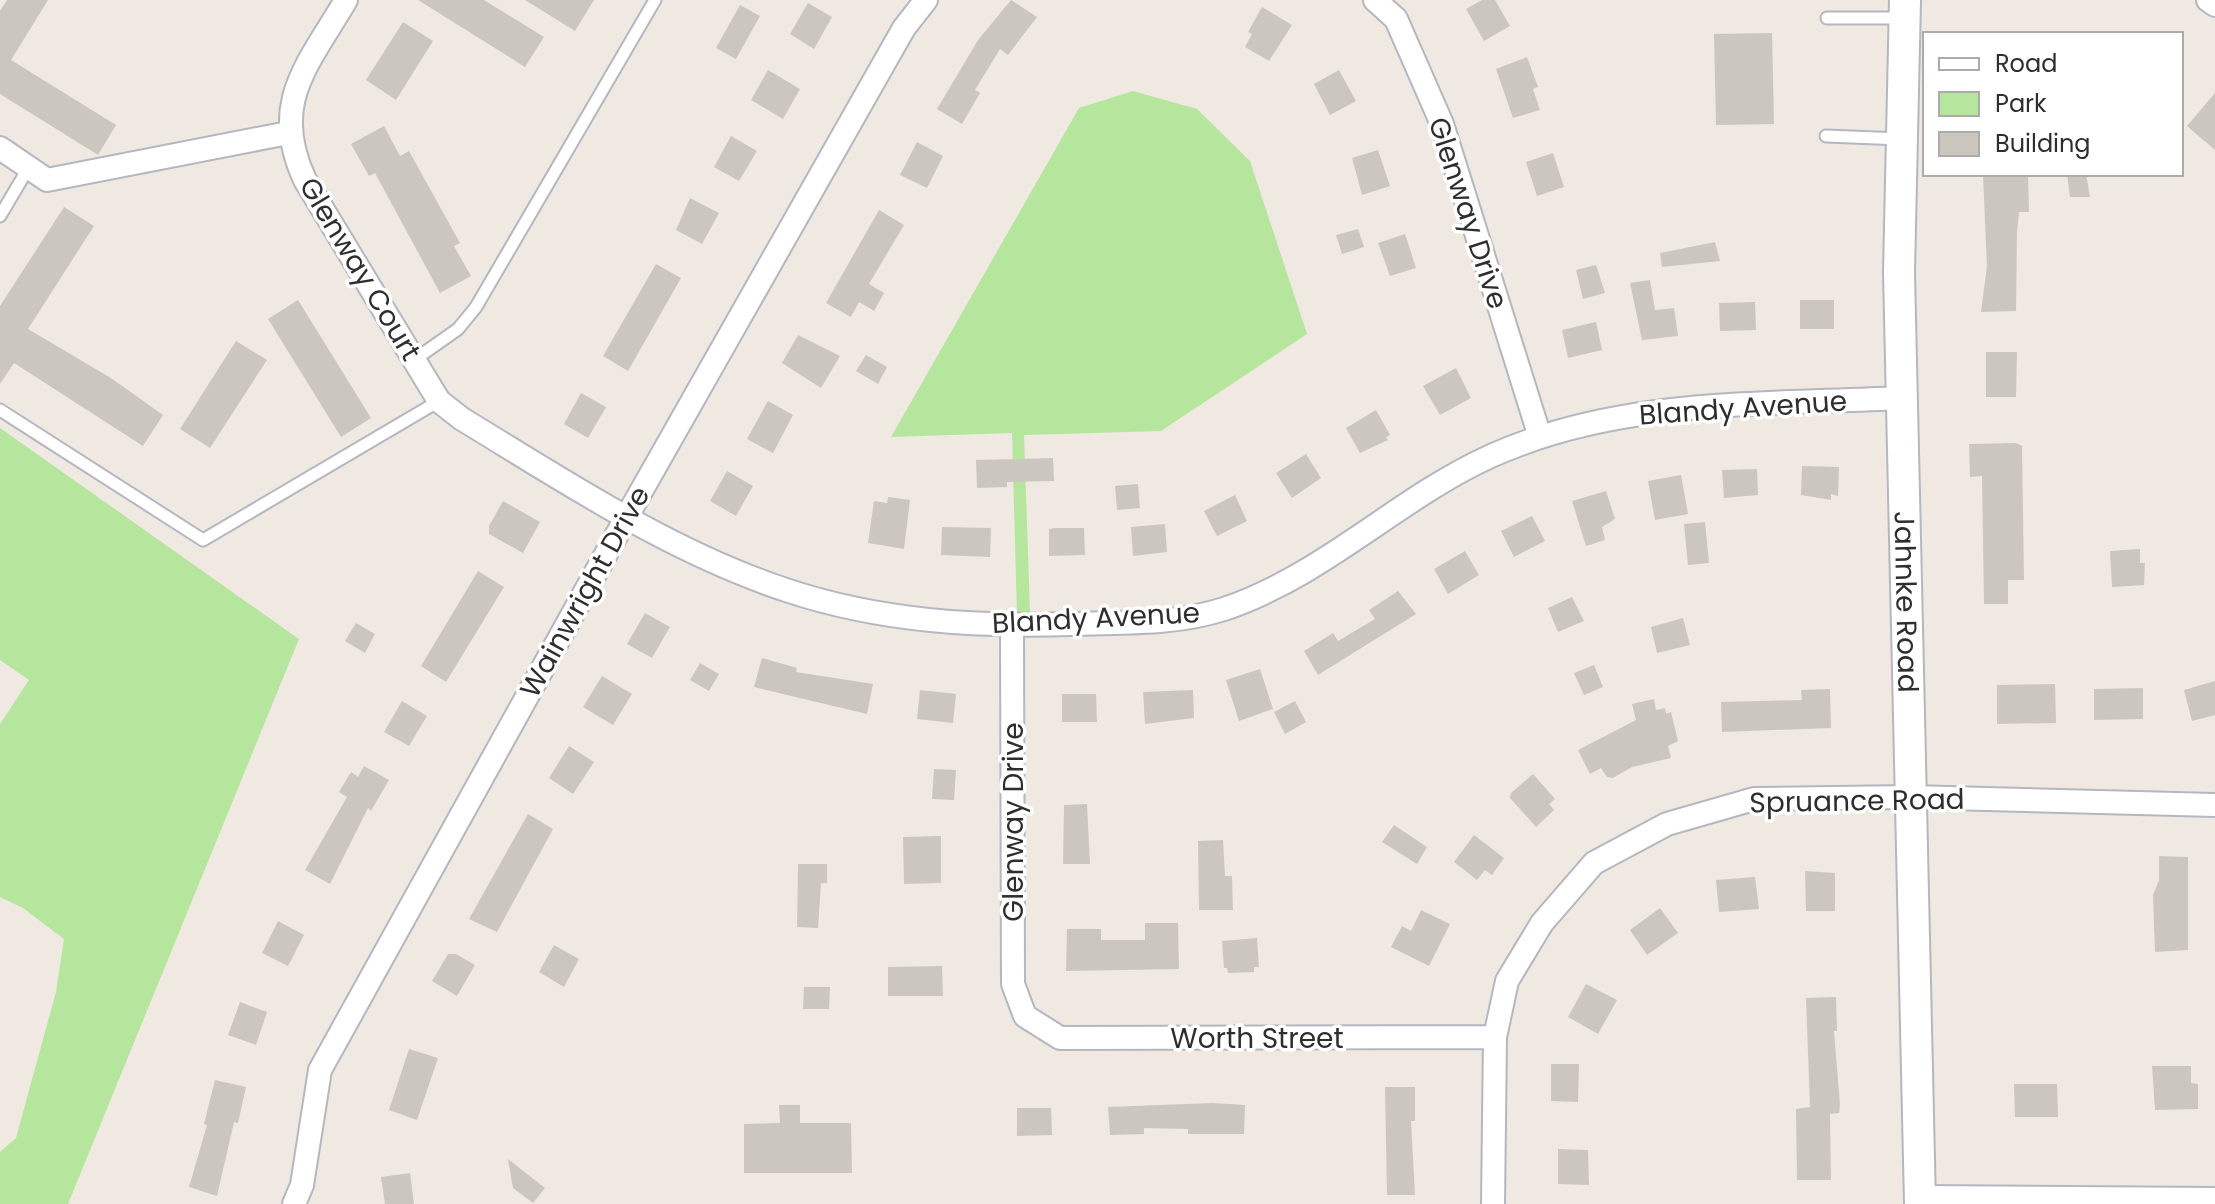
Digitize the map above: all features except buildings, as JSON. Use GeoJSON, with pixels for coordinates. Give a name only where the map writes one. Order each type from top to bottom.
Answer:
{"type":"FeatureCollection","features":[{"type":"Feature","properties":{"kind":"main road","name":"Jahnke Road"},"geometry":{"type":"LineString","coordinates":[[1904,9],[1901,398],[1920,1201]]}},
{"type":"Feature","properties":{"kind":"street","name":"Glenway Court"},"geometry":{"type":"LineString","coordinates":[[346,0],[294,95],[288,133],[305,180],[439,401]]}},
{"type":"Feature","properties":{"kind":"street","name":"Wainwright Drive"},"geometry":{"type":"LineString","coordinates":[[302,1198],[320,1070],[626,518],[904,28],[926,0]]}},
{"type":"Feature","properties":{"kind":"street","name":"Glenway Drive"},"geometry":{"type":"LineString","coordinates":[[1375,0],[1396,19],[1442,124],[1540,437]]}},
{"type":"Feature","properties":{"kind":"street"},"geometry":{"type":"LineString","coordinates":[[2208,0],[2215,5]]}},
{"type":"Feature","properties":{"kind":"street"},"geometry":{"type":"LineString","coordinates":[[0,148],[47,180],[288,133]]}},
{"type":"Feature","properties":{"kind":"street","name":"Blandy Avenue"},"geometry":{"type":"LineString","coordinates":[[439,401],[462,419],[626,518],[748,575],[794,593],[911,618],[1012,626],[1173,620],[1205,615],[1245,601],[1307,571],[1471,467],[1540,437],[1644,411],[1901,398]]}},
{"type":"Feature","properties":{"kind":"street","name":"Glenway Drive"},"geometry":{"type":"LineString","coordinates":[[1012,626],[1013,984],[1025,1016]]}},
{"type":"Feature","properties":{"kind":"street","name":"Spruance Road"},"geometry":{"type":"LineString","coordinates":[[1493,1204],[1495,1037],[1507,981],[1542,923],[1594,863],[1667,824],[1754,799],[1910,797],[2215,805]]}},
{"type":"Feature","properties":{"kind":"street","name":"Worth Street"},"geometry":{"type":"LineString","coordinates":[[1025,1016],[1060,1038],[1495,1037]]}},
{"type":"Feature","properties":{"kind":"street"},"geometry":{"type":"LineString","coordinates":[[1920,1201],[2215,1199]]}},
{"type":"Feature","properties":{"kind":"lane"},"geometry":{"type":"LineString","coordinates":[[414,360],[458,329],[476,307],[655,0]]}},
{"type":"Feature","properties":{"kind":"lane"},"geometry":{"type":"LineString","coordinates":[[1827,18],[1904,9]]}},
{"type":"Feature","properties":{"kind":"lane"},"geometry":{"type":"LineString","coordinates":[[1826,136],[1901,139]]}},
{"type":"Feature","properties":{"kind":"lane"},"geometry":{"type":"LineString","coordinates":[[0,216],[29,167]]}},
{"type":"Feature","properties":{"kind":"lane"},"geometry":{"type":"LineString","coordinates":[[0,410],[203,540],[439,401]]}},
{"type":"Feature","properties":{"kind":"green space"},"geometry":{"type":"Polygon","coordinates":[[[1133,91],[1197,109],[1250,161],[1307,334],[1161,431],[1024,435],[1030,613],[1017,614],[1012,433],[891,437],[1079,108],[1133,91]]]}},
{"type":"Feature","properties":{"kind":"green space"},"geometry":{"type":"Polygon","coordinates":[[[0,428],[299,639],[68,1204],[0,1204],[0,1152],[16,1138],[56,992],[64,939],[23,908],[0,897],[0,724],[29,680],[0,660],[0,428]]]}}]}
